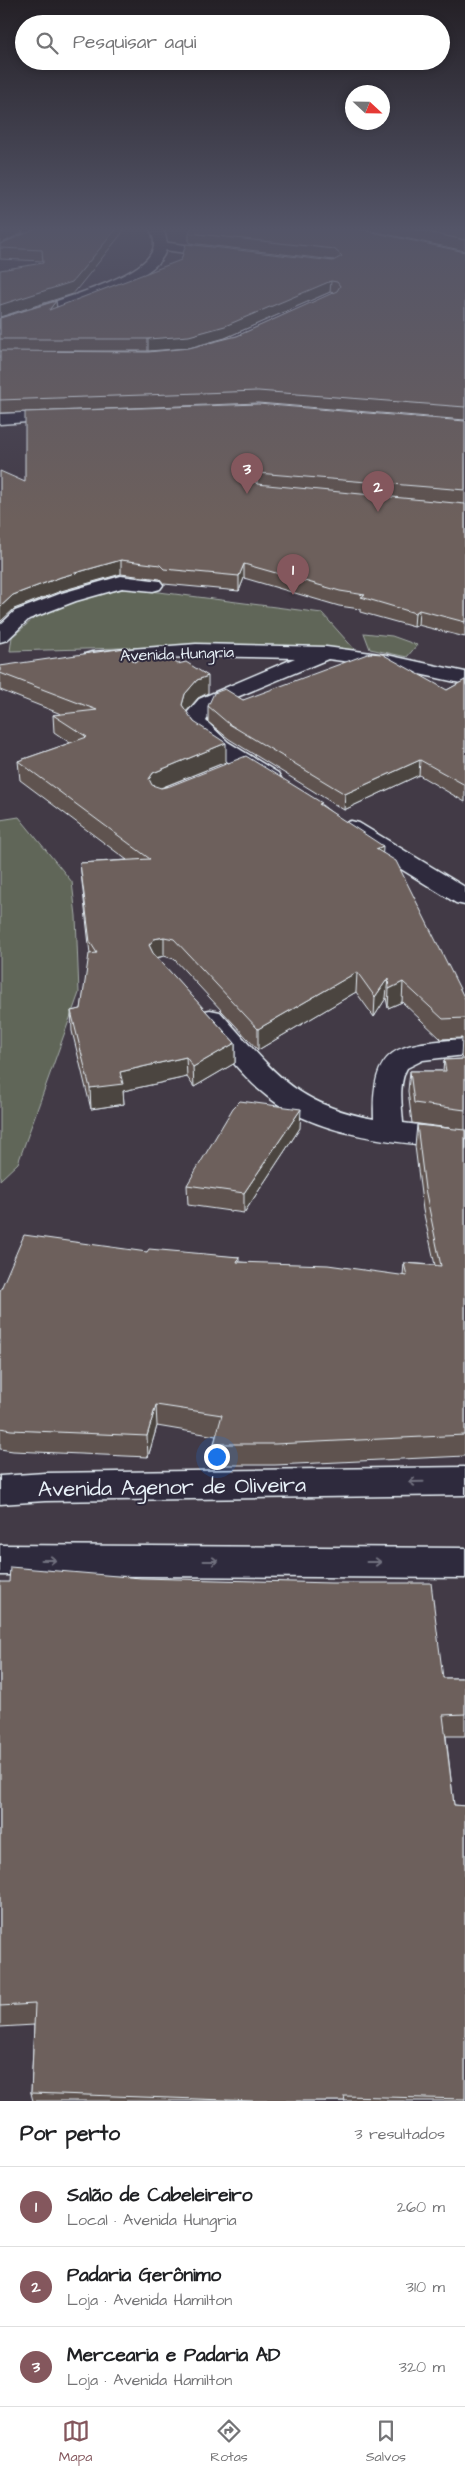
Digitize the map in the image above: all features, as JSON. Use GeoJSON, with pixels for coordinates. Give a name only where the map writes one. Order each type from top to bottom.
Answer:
{"type":"FeatureCollection","features":[{"type":"Feature","properties":{"kind":"street"},"geometry":{"type":"LineString","coordinates":[[0,419],[82,416]]}},
{"type":"Feature","properties":{"kind":"street"},"geometry":{"type":"LineString","coordinates":[[0,636],[22,615],[69,597],[121,582],[153,585]]}},
{"type":"Feature","properties":{"kind":"street","name":"Avenida Hungria"},"geometry":{"type":"LineString","coordinates":[[72,660],[138,653],[196,650],[326,654],[387,661],[465,678]]}},
{"type":"Feature","properties":{"kind":"street","name":"Avenida Hungria"},"geometry":{"type":"LineString","coordinates":[[286,788],[220,746],[203,732],[195,722],[198,713],[206,703],[326,654]]}},
{"type":"Feature","properties":{"kind":"street"},"geometry":{"type":"LineString","coordinates":[[222,774],[247,763]]}},
{"type":"Feature","properties":{"kind":"street"},"geometry":{"type":"LineString","coordinates":[[332,817],[465,898]]}},
{"type":"Feature","properties":{"kind":"street"},"geometry":{"type":"LineString","coordinates":[[194,1000],[278,1091],[302,1106],[342,1120],[389,1132],[465,1140]]}},
{"type":"Feature","properties":{"kind":"street"},"geometry":{"type":"LineString","coordinates":[[389,1132],[388,1081],[394,1066],[404,1056],[426,1050],[465,1047]]}},
{"type":"Feature","properties":{"kind":"street","name":"Avenida Agenor de Oliveira"},"geometry":{"type":"LineString","coordinates":[[0,1490],[45,1487],[465,1482]]}},
{"type":"Feature","properties":{"kind":"street"},"geometry":{"type":"LineString","coordinates":[[0,1560],[465,1563]]}},
{"type":"Feature","properties":{"kind":"green space"},"geometry":{"type":"Polygon","coordinates":[[[128,588],[322,613],[355,650],[196,646],[10,651],[12,637],[39,614],[93,596],[128,588]]]}},
{"type":"Feature","properties":{"kind":"green space"},"geometry":{"type":"Polygon","coordinates":[[[364,633],[392,636],[417,645],[407,657],[370,649],[364,633]]]}},
{"type":"Feature","properties":{"kind":"green space"},"geometry":{"type":"Polygon","coordinates":[[[19,817],[72,882],[76,916],[79,993],[18,1163],[0,1180],[0,820],[19,817]]]}},
{"type":"Feature","properties":{"kind":"building"},"geometry":{"type":"Polygon","coordinates":[[[0,325],[227,325],[189,336],[148,339],[0,339],[0,325]]]}},
{"type":"Feature","properties":{"kind":"building"},"geometry":{"type":"Polygon","coordinates":[[[261,325],[465,325],[465,407],[258,391],[0,400],[0,351],[148,352],[189,348],[237,336],[261,325]]]}},
{"type":"Feature","properties":{"kind":"building"},"geometry":{"type":"Polygon","coordinates":[[[258,404],[465,421],[465,490],[257,473],[252,479],[257,484],[465,504],[465,622],[419,610],[415,613],[361,597],[365,595],[340,591],[244,564],[239,576],[164,569],[160,565],[121,560],[61,577],[13,595],[0,607],[0,471],[25,482],[25,412],[258,404]]]}},
{"type":"Feature","properties":{"kind":"building"},"geometry":{"type":"Polygon","coordinates":[[[125,648],[134,662],[160,653],[178,664],[186,662],[208,676],[197,680],[185,694],[182,705],[194,722],[226,743],[153,773],[149,779],[152,785],[161,788],[170,786],[246,756],[322,803],[319,804],[383,846],[376,849],[396,861],[465,999],[465,1018],[443,1019],[403,982],[389,989],[388,978],[375,997],[357,972],[258,1029],[174,939],[164,937],[154,939],[149,945],[153,953],[235,1043],[193,1067],[186,1057],[120,1072],[123,1084],[90,1088],[71,1011],[81,1009],[89,954],[97,953],[90,942],[80,863],[150,859],[18,761],[87,737],[53,715],[97,710],[0,673],[0,666],[125,648]]]}},
{"type":"Feature","properties":{"kind":"building"},"geometry":{"type":"Polygon","coordinates":[[[370,653],[382,654],[447,690],[465,680],[465,785],[420,760],[345,794],[229,724],[208,706],[214,693],[225,689],[243,700],[370,653]]]}},
{"type":"Feature","properties":{"kind":"building"},"geometry":{"type":"Polygon","coordinates":[[[465,1059],[465,1110],[414,1103],[410,1071],[446,1071],[444,1060],[465,1059]]]}},
{"type":"Feature","properties":{"kind":"building"},"geometry":{"type":"Polygon","coordinates":[[[240,1101],[301,1109],[244,1193],[187,1185],[233,1108],[240,1101]]]}},
{"type":"Feature","properties":{"kind":"building"},"geometry":{"type":"Polygon","coordinates":[[[417,1125],[465,1130],[465,1435],[275,1444],[214,1444],[222,1415],[156,1405],[147,1436],[0,1428],[0,1291],[24,1235],[147,1252],[149,1249],[239,1257],[237,1262],[328,1265],[407,1276],[404,1263],[441,1266],[425,1189],[417,1125]]]}},
{"type":"Feature","properties":{"kind":"building"},"geometry":{"type":"Polygon","coordinates":[[[10,1567],[141,1578],[331,1583],[431,1583],[443,1678],[465,1678],[465,1714],[443,1715],[454,1805],[465,1806],[465,2099],[344,2096],[345,2101],[253,2101],[31,2093],[35,2004],[0,2006],[0,1582],[9,1582],[10,1567]]]}},
{"type":"Feature","properties":{"kind":"place","name":"Mercearia e Padaria AD"},"geometry":{"type":"Point","coordinates":[247,494]}},
{"type":"Feature","properties":{"kind":"place","name":"Padaria Gerônimo"},"geometry":{"type":"Point","coordinates":[378,512]}},
{"type":"Feature","properties":{"kind":"place","name":"Salão de Cabeleireiro"},"geometry":{"type":"Point","coordinates":[293,595]}}]}
